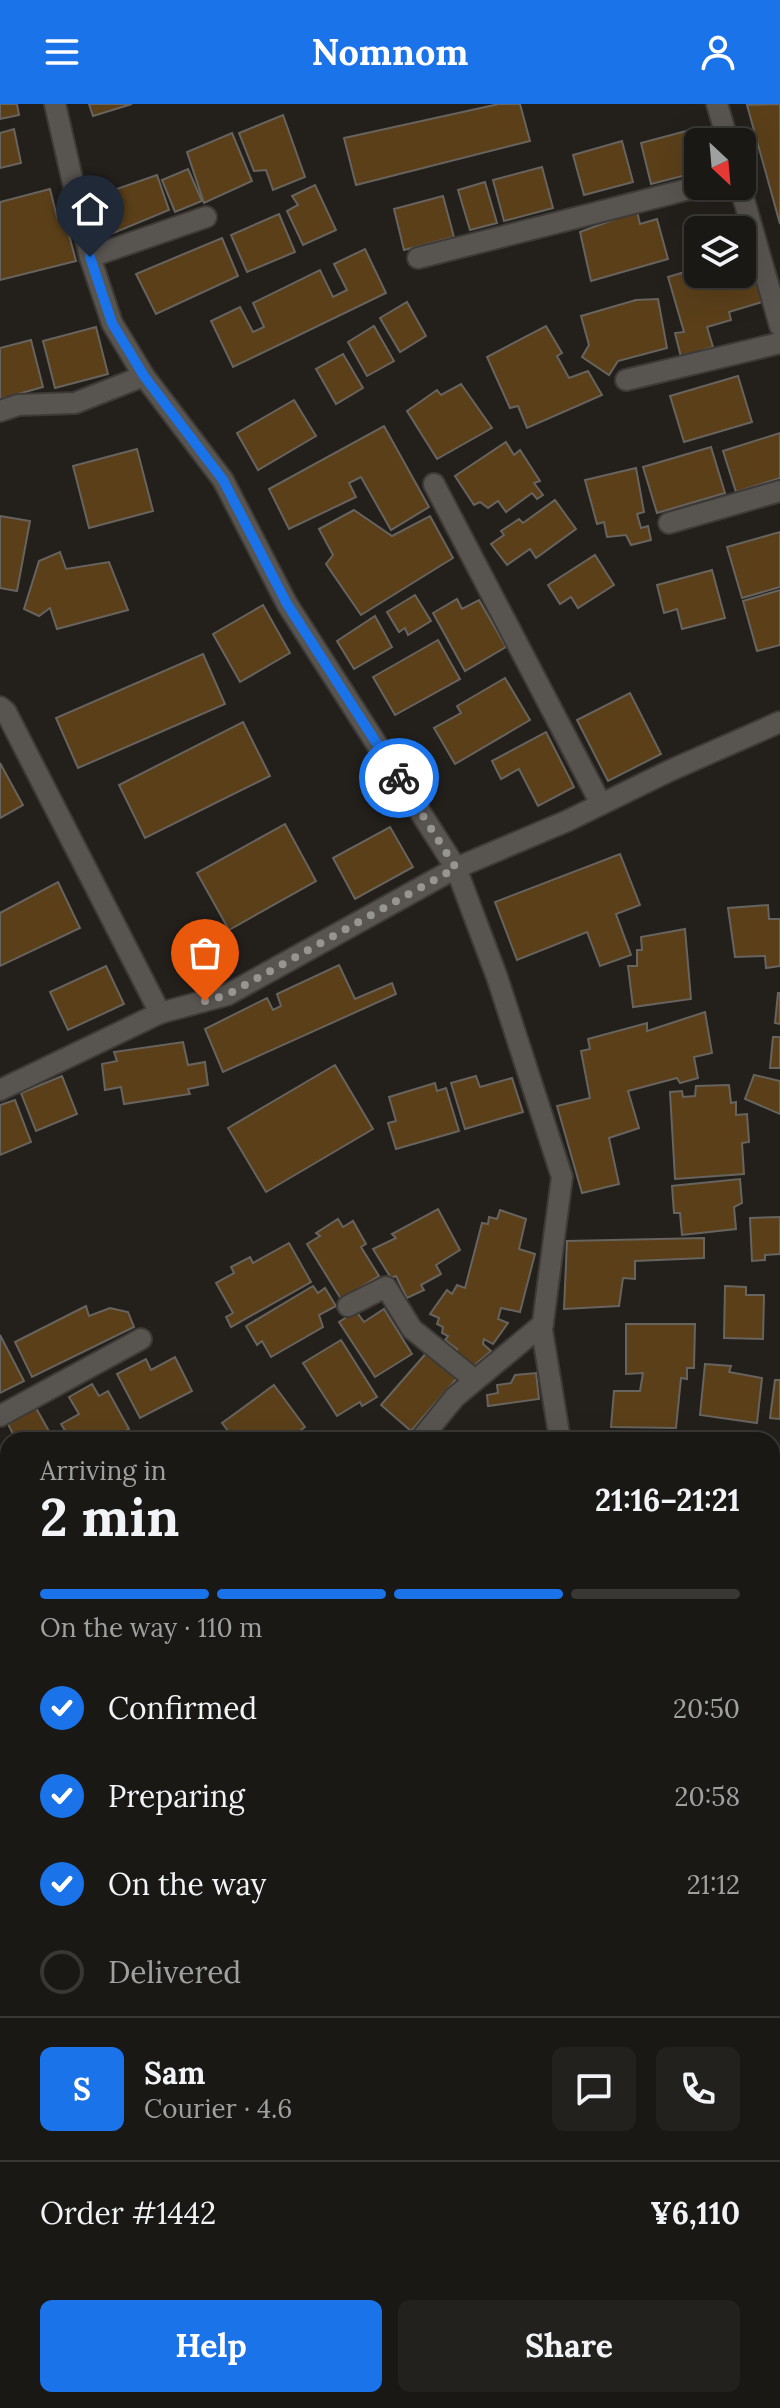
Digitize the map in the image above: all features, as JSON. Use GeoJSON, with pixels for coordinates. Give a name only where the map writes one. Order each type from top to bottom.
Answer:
{"type":"FeatureCollection","features":[{"type":"Feature","properties":{"kind":"street"},"geometry":{"type":"LineString","coordinates":[[55,104],[90,257],[112,323],[144,376],[223,480],[287,604],[456,868],[497,977],[562,1177],[543,1324],[559,1432]]}},
{"type":"Feature","properties":{"kind":"street"},"geometry":{"type":"LineString","coordinates":[[717,104],[724,128]]}},
{"type":"Feature","properties":{"kind":"street"},"geometry":{"type":"LineString","coordinates":[[418,258],[684,190]]}},
{"type":"Feature","properties":{"kind":"street"},"geometry":{"type":"LineString","coordinates":[[744,200],[780,326]]}},
{"type":"Feature","properties":{"kind":"street"},"geometry":{"type":"LineString","coordinates":[[90,257],[206,217]]}},
{"type":"Feature","properties":{"kind":"street"},"geometry":{"type":"LineString","coordinates":[[626,380],[780,343]]}},
{"type":"Feature","properties":{"kind":"street"},"geometry":{"type":"LineString","coordinates":[[0,411],[18,405],[75,403],[144,376]]}},
{"type":"Feature","properties":{"kind":"street"},"geometry":{"type":"LineString","coordinates":[[434,484],[601,804]]}},
{"type":"Feature","properties":{"kind":"street"},"geometry":{"type":"LineString","coordinates":[[669,523],[780,491]]}},
{"type":"Feature","properties":{"kind":"street"},"geometry":{"type":"LineString","coordinates":[[0,707],[6,712],[160,1013]]}},
{"type":"Feature","properties":{"kind":"street"},"geometry":{"type":"LineString","coordinates":[[0,1090],[160,1013],[227,995],[456,868],[780,722]]}},
{"type":"Feature","properties":{"kind":"street"},"geometry":{"type":"LineString","coordinates":[[348,1306],[386,1287],[412,1329],[475,1380]]}},
{"type":"Feature","properties":{"kind":"street"},"geometry":{"type":"LineString","coordinates":[[427,1432],[455,1397],[543,1324]]}},
{"type":"Feature","properties":{"kind":"street"},"geometry":{"type":"LineString","coordinates":[[0,1416],[141,1339]]}},
{"type":"Feature","properties":{"kind":"building"},"geometry":{"type":"Polygon","coordinates":[[[0,104],[17,104],[19,115],[0,119],[0,104]]]}},
{"type":"Feature","properties":{"kind":"building"},"geometry":{"type":"Polygon","coordinates":[[[89,104],[132,104],[93,116],[89,104]]]}},
{"type":"Feature","properties":{"kind":"building"},"geometry":{"type":"Polygon","coordinates":[[[499,104],[520,104],[530,141],[356,185],[344,138],[499,104]]]}},
{"type":"Feature","properties":{"kind":"building"},"geometry":{"type":"Polygon","coordinates":[[[780,104],[780,224],[756,128],[753,128],[747,105],[780,104]]]}},
{"type":"Feature","properties":{"kind":"building"},"geometry":{"type":"Polygon","coordinates":[[[283,115],[305,177],[273,190],[266,170],[254,171],[239,133],[283,115]]]}},
{"type":"Feature","properties":{"kind":"building"},"geometry":{"type":"Polygon","coordinates":[[[14,129],[21,163],[0,168],[0,133],[14,129]]]}},
{"type":"Feature","properties":{"kind":"building"},"geometry":{"type":"Polygon","coordinates":[[[684,132],[684,176],[651,184],[641,143],[684,132]]]}},
{"type":"Feature","properties":{"kind":"building"},"geometry":{"type":"Polygon","coordinates":[[[232,133],[252,181],[204,203],[187,152],[232,133]]]}},
{"type":"Feature","properties":{"kind":"building"},"geometry":{"type":"Polygon","coordinates":[[[622,141],[633,182],[584,195],[573,155],[622,141]]]}},
{"type":"Feature","properties":{"kind":"building"},"geometry":{"type":"Polygon","coordinates":[[[542,167],[553,208],[504,221],[493,180],[542,167]]]}},
{"type":"Feature","properties":{"kind":"building"},"geometry":{"type":"Polygon","coordinates":[[[188,169],[202,201],[175,212],[162,180],[188,169]]]}},
{"type":"Feature","properties":{"kind":"building"},"geometry":{"type":"Polygon","coordinates":[[[157,175],[169,210],[111,234],[102,213],[111,210],[105,193],[157,175]]]}},
{"type":"Feature","properties":{"kind":"building"},"geometry":{"type":"Polygon","coordinates":[[[485,182],[497,223],[470,230],[458,190],[485,182]]]}},
{"type":"Feature","properties":{"kind":"building"},"geometry":{"type":"Polygon","coordinates":[[[315,185],[336,230],[303,245],[287,211],[298,205],[292,196],[315,185]]]}},
{"type":"Feature","properties":{"kind":"building"},"geometry":{"type":"Polygon","coordinates":[[[50,189],[57,217],[64,216],[76,261],[0,280],[0,202],[50,189]]]}},
{"type":"Feature","properties":{"kind":"building"},"geometry":{"type":"Polygon","coordinates":[[[443,196],[454,237],[404,250],[394,209],[443,196]]]}},
{"type":"Feature","properties":{"kind":"building"},"geometry":{"type":"Polygon","coordinates":[[[637,211],[640,224],[657,219],[668,259],[591,281],[580,232],[637,211]]]}},
{"type":"Feature","properties":{"kind":"building"},"geometry":{"type":"Polygon","coordinates":[[[279,214],[295,252],[247,272],[231,235],[279,214]]]}},
{"type":"Feature","properties":{"kind":"building"},"geometry":{"type":"Polygon","coordinates":[[[222,238],[238,276],[156,314],[136,274],[222,238]]]}},
{"type":"Feature","properties":{"kind":"building"},"geometry":{"type":"Polygon","coordinates":[[[365,249],[386,293],[233,367],[211,321],[240,307],[253,332],[264,327],[253,303],[320,270],[333,297],[347,290],[334,264],[365,249]]]}},
{"type":"Feature","properties":{"kind":"building"},"geometry":{"type":"Polygon","coordinates":[[[684,272],[684,288],[756,288],[756,282],[762,302],[729,312],[731,320],[707,327],[713,347],[681,357],[675,333],[684,332],[668,277],[684,272]]]}},
{"type":"Feature","properties":{"kind":"building"},"geometry":{"type":"Polygon","coordinates":[[[658,299],[667,348],[618,361],[609,375],[582,357],[589,345],[581,316],[636,300],[658,299]]]}},
{"type":"Feature","properties":{"kind":"building"},"geometry":{"type":"Polygon","coordinates":[[[407,302],[426,336],[400,352],[380,318],[407,302]]]}},
{"type":"Feature","properties":{"kind":"building"},"geometry":{"type":"Polygon","coordinates":[[[374,326],[394,361],[367,376],[348,342],[374,326]]]}},
{"type":"Feature","properties":{"kind":"building"},"geometry":{"type":"Polygon","coordinates":[[[546,326],[562,353],[557,356],[569,378],[588,371],[602,395],[527,428],[518,406],[510,408],[487,357],[546,326]]]}},
{"type":"Feature","properties":{"kind":"building"},"geometry":{"type":"Polygon","coordinates":[[[96,327],[108,374],[55,388],[43,341],[96,327]]]}},
{"type":"Feature","properties":{"kind":"building"},"geometry":{"type":"Polygon","coordinates":[[[31,340],[43,387],[0,399],[0,348],[31,340]]]}},
{"type":"Feature","properties":{"kind":"building"},"geometry":{"type":"Polygon","coordinates":[[[343,354],[363,388],[336,404],[316,369],[343,354]]]}},
{"type":"Feature","properties":{"kind":"building"},"geometry":{"type":"Polygon","coordinates":[[[738,376],[752,422],[684,442],[670,396],[738,376]]]}},
{"type":"Feature","properties":{"kind":"building"},"geometry":{"type":"Polygon","coordinates":[[[461,384],[492,428],[437,459],[407,411],[437,390],[441,395],[461,384]]]}},
{"type":"Feature","properties":{"kind":"building"},"geometry":{"type":"Polygon","coordinates":[[[294,400],[316,436],[258,470],[237,433],[294,400]]]}},
{"type":"Feature","properties":{"kind":"building"},"geometry":{"type":"Polygon","coordinates":[[[384,426],[429,507],[391,530],[361,477],[349,483],[356,497],[289,529],[269,489],[384,426]]]}},
{"type":"Feature","properties":{"kind":"building"},"geometry":{"type":"Polygon","coordinates":[[[780,433],[780,478],[736,492],[723,451],[780,433]]]}},
{"type":"Feature","properties":{"kind":"building"},"geometry":{"type":"Polygon","coordinates":[[[506,442],[514,455],[520,450],[540,481],[534,483],[543,495],[537,499],[532,493],[506,512],[498,501],[488,508],[480,502],[474,505],[455,476],[506,442]]]}},
{"type":"Feature","properties":{"kind":"building"},"geometry":{"type":"Polygon","coordinates":[[[711,447],[725,493],[657,513],[643,467],[711,447]]]}},
{"type":"Feature","properties":{"kind":"building"},"geometry":{"type":"Polygon","coordinates":[[[137,449],[153,511],[89,528],[73,466],[137,449]]]}},
{"type":"Feature","properties":{"kind":"building"},"geometry":{"type":"Polygon","coordinates":[[[636,468],[644,512],[637,514],[641,528],[648,526],[651,540],[631,545],[626,535],[607,537],[604,522],[597,524],[585,480],[636,468]]]}},
{"type":"Feature","properties":{"kind":"building"},"geometry":{"type":"Polygon","coordinates":[[[555,500],[576,529],[536,558],[530,549],[507,565],[491,544],[504,535],[501,531],[519,519],[523,523],[555,500]]]}},
{"type":"Feature","properties":{"kind":"building"},"geometry":{"type":"Polygon","coordinates":[[[354,510],[392,536],[430,516],[453,558],[361,615],[326,564],[333,555],[319,529],[354,510]]]}},
{"type":"Feature","properties":{"kind":"building"},"geometry":{"type":"Polygon","coordinates":[[[0,516],[30,521],[17,591],[0,588],[0,516]]]}},
{"type":"Feature","properties":{"kind":"building"},"geometry":{"type":"Polygon","coordinates":[[[780,532],[780,587],[742,598],[727,547],[780,532]]]}},
{"type":"Feature","properties":{"kind":"building"},"geometry":{"type":"Polygon","coordinates":[[[60,552],[66,569],[109,562],[128,610],[57,629],[50,608],[39,616],[24,609],[39,561],[60,552]]]}},
{"type":"Feature","properties":{"kind":"building"},"geometry":{"type":"Polygon","coordinates":[[[595,555],[614,585],[578,608],[571,597],[560,604],[548,585],[595,555]]]}},
{"type":"Feature","properties":{"kind":"building"},"geometry":{"type":"Polygon","coordinates":[[[712,570],[725,618],[682,629],[677,609],[664,613],[657,585],[712,570]]]}},
{"type":"Feature","properties":{"kind":"building"},"geometry":{"type":"Polygon","coordinates":[[[780,590],[780,645],[757,651],[743,601],[780,590]]]}},
{"type":"Feature","properties":{"kind":"building"},"geometry":{"type":"Polygon","coordinates":[[[415,595],[431,621],[408,635],[405,628],[399,632],[387,612],[415,595]]]}},
{"type":"Feature","properties":{"kind":"building"},"geometry":{"type":"Polygon","coordinates":[[[457,599],[462,609],[479,600],[506,647],[465,671],[433,613],[457,599]]]}},
{"type":"Feature","properties":{"kind":"building"},"geometry":{"type":"Polygon","coordinates":[[[263,605],[290,653],[240,682],[213,634],[263,605]]]}},
{"type":"Feature","properties":{"kind":"building"},"geometry":{"type":"Polygon","coordinates":[[[375,616],[392,647],[354,669],[337,641],[375,616]]]}},
{"type":"Feature","properties":{"kind":"building"},"geometry":{"type":"Polygon","coordinates":[[[438,640],[460,679],[395,715],[373,677],[438,640]]]}},
{"type":"Feature","properties":{"kind":"building"},"geometry":{"type":"Polygon","coordinates":[[[203,654],[225,704],[78,768],[56,718],[203,654]]]}},
{"type":"Feature","properties":{"kind":"building"},"geometry":{"type":"Polygon","coordinates":[[[505,678],[530,720],[455,764],[434,728],[461,713],[457,706],[505,678]]]}},
{"type":"Feature","properties":{"kind":"building"},"geometry":{"type":"Polygon","coordinates":[[[630,693],[661,754],[608,781],[577,720],[630,693]]]}},
{"type":"Feature","properties":{"kind":"building"},"geometry":{"type":"Polygon","coordinates":[[[243,722],[270,776],[145,838],[119,785],[243,722]]]}},
{"type":"Feature","properties":{"kind":"building"},"geometry":{"type":"Polygon","coordinates":[[[546,732],[574,787],[538,806],[519,769],[501,779],[492,761],[546,732]]]}},
{"type":"Feature","properties":{"kind":"building"},"geometry":{"type":"Polygon","coordinates":[[[0,763],[23,805],[0,818],[0,763]]]}},
{"type":"Feature","properties":{"kind":"building"},"geometry":{"type":"Polygon","coordinates":[[[285,824],[316,881],[229,930],[197,873],[285,824]]]}},
{"type":"Feature","properties":{"kind":"building"},"geometry":{"type":"Polygon","coordinates":[[[390,827],[413,867],[355,899],[333,858],[390,827]]]}},
{"type":"Feature","properties":{"kind":"building"},"geometry":{"type":"Polygon","coordinates":[[[620,854],[640,905],[616,914],[631,955],[600,966],[587,932],[517,960],[495,902],[620,854]]]}},
{"type":"Feature","properties":{"kind":"building"},"geometry":{"type":"Polygon","coordinates":[[[58,882],[80,928],[0,966],[0,913],[58,882]]]}},
{"type":"Feature","properties":{"kind":"building"},"geometry":{"type":"Polygon","coordinates":[[[768,905],[769,919],[780,919],[780,966],[766,968],[765,956],[735,957],[728,908],[768,905]]]}},
{"type":"Feature","properties":{"kind":"building"},"geometry":{"type":"Polygon","coordinates":[[[685,929],[691,999],[633,1007],[628,966],[637,966],[637,950],[642,950],[641,937],[685,929]]]}},
{"type":"Feature","properties":{"kind":"building"},"geometry":{"type":"Polygon","coordinates":[[[339,965],[355,999],[392,983],[396,994],[223,1072],[205,1029],[267,998],[273,1010],[281,1006],[277,994],[339,965]]]}},
{"type":"Feature","properties":{"kind":"building"},"geometry":{"type":"Polygon","coordinates":[[[106,966],[124,1004],[68,1030],[50,992],[106,966]]]}},
{"type":"Feature","properties":{"kind":"building"},"geometry":{"type":"Polygon","coordinates":[[[780,993],[780,1024],[775,1023],[780,993]]]}},
{"type":"Feature","properties":{"kind":"building"},"geometry":{"type":"Polygon","coordinates":[[[705,1012],[712,1053],[694,1057],[698,1078],[680,1083],[677,1078],[628,1091],[639,1128],[609,1138],[619,1184],[582,1193],[557,1106],[590,1098],[581,1051],[590,1049],[588,1039],[647,1023],[647,1031],[705,1012]]]}},
{"type":"Feature","properties":{"kind":"building"},"geometry":{"type":"Polygon","coordinates":[[[773,1037],[780,1037],[780,1068],[770,1068],[773,1037]]]}},
{"type":"Feature","properties":{"kind":"building"},"geometry":{"type":"Polygon","coordinates":[[[183,1042],[188,1065],[205,1062],[208,1085],[188,1089],[190,1094],[124,1104],[121,1087],[105,1090],[102,1064],[117,1061],[114,1052],[183,1042]]]}},
{"type":"Feature","properties":{"kind":"building"},"geometry":{"type":"Polygon","coordinates":[[[335,1065],[373,1129],[266,1192],[228,1128],[335,1065]]]}},
{"type":"Feature","properties":{"kind":"building"},"geometry":{"type":"Polygon","coordinates":[[[754,1075],[780,1081],[780,1114],[745,1099],[754,1075]]]}},
{"type":"Feature","properties":{"kind":"building"},"geometry":{"type":"Polygon","coordinates":[[[62,1076],[77,1114],[36,1131],[21,1093],[62,1076]]]}},
{"type":"Feature","properties":{"kind":"building"},"geometry":{"type":"Polygon","coordinates":[[[476,1076],[480,1087],[512,1078],[523,1112],[465,1129],[451,1083],[476,1076]]]}},
{"type":"Feature","properties":{"kind":"building"},"geometry":{"type":"Polygon","coordinates":[[[435,1083],[437,1091],[446,1088],[459,1131],[396,1149],[388,1123],[396,1121],[389,1097],[435,1083]]]}},
{"type":"Feature","properties":{"kind":"building"},"geometry":{"type":"Polygon","coordinates":[[[729,1085],[731,1103],[736,1102],[736,1115],[747,1114],[749,1142],[742,1143],[744,1174],[675,1179],[670,1092],[682,1091],[683,1097],[695,1096],[696,1086],[729,1085]]]}},
{"type":"Feature","properties":{"kind":"building"},"geometry":{"type":"Polygon","coordinates":[[[15,1100],[31,1142],[0,1155],[0,1105],[15,1100]]]}},
{"type":"Feature","properties":{"kind":"building"},"geometry":{"type":"Polygon","coordinates":[[[740,1179],[742,1203],[734,1207],[736,1229],[682,1235],[680,1213],[674,1213],[672,1186],[740,1179]]]}},
{"type":"Feature","properties":{"kind":"building"},"geometry":{"type":"Polygon","coordinates":[[[438,1209],[460,1250],[436,1265],[441,1274],[421,1285],[424,1290],[407,1298],[396,1276],[391,1278],[373,1249],[396,1238],[392,1234],[438,1209]]]}},
{"type":"Feature","properties":{"kind":"building"},"geometry":{"type":"Polygon","coordinates":[[[500,1210],[526,1219],[519,1249],[535,1254],[520,1312],[501,1308],[498,1319],[508,1323],[493,1344],[484,1339],[483,1344],[491,1351],[470,1369],[457,1356],[457,1349],[445,1340],[448,1336],[437,1324],[439,1318],[430,1314],[447,1290],[452,1294],[457,1285],[465,1288],[482,1223],[488,1224],[489,1217],[497,1219],[500,1210]]]}},
{"type":"Feature","properties":{"kind":"building"},"geometry":{"type":"Polygon","coordinates":[[[780,1217],[780,1254],[765,1255],[765,1260],[752,1261],[750,1218],[780,1217]]]}},
{"type":"Feature","properties":{"kind":"building"},"geometry":{"type":"Polygon","coordinates":[[[338,1219],[343,1227],[353,1221],[366,1244],[361,1247],[379,1276],[341,1299],[307,1244],[320,1236],[316,1233],[338,1219]]]}},
{"type":"Feature","properties":{"kind":"building"},"geometry":{"type":"Polygon","coordinates":[[[704,1238],[704,1258],[635,1261],[635,1279],[623,1278],[619,1306],[564,1309],[567,1241],[704,1238]]]}},
{"type":"Feature","properties":{"kind":"building"},"geometry":{"type":"Polygon","coordinates":[[[289,1243],[311,1282],[231,1327],[226,1317],[233,1313],[216,1283],[234,1273],[231,1267],[250,1257],[253,1263],[289,1243]]]}},
{"type":"Feature","properties":{"kind":"building"},"geometry":{"type":"Polygon","coordinates":[[[313,1286],[318,1293],[325,1288],[336,1306],[319,1315],[323,1327],[271,1357],[262,1341],[257,1345],[246,1326],[313,1286]]]}},
{"type":"Feature","properties":{"kind":"building"},"geometry":{"type":"Polygon","coordinates":[[[725,1286],[746,1287],[746,1295],[764,1295],[763,1339],[724,1338],[725,1286]]]}},
{"type":"Feature","properties":{"kind":"building"},"geometry":{"type":"Polygon","coordinates":[[[86,1306],[89,1316],[110,1308],[128,1312],[134,1327],[32,1377],[15,1342],[86,1306]]]}},
{"type":"Feature","properties":{"kind":"building"},"geometry":{"type":"Polygon","coordinates":[[[384,1309],[412,1354],[375,1377],[339,1322],[356,1311],[364,1322],[384,1309]]]}},
{"type":"Feature","properties":{"kind":"building"},"geometry":{"type":"Polygon","coordinates":[[[626,1324],[695,1324],[694,1368],[687,1368],[687,1379],[681,1378],[676,1428],[611,1427],[614,1391],[640,1391],[643,1373],[626,1374],[626,1324]]]}},
{"type":"Feature","properties":{"kind":"building"},"geometry":{"type":"Polygon","coordinates":[[[0,1335],[24,1381],[0,1393],[0,1335]]]}},
{"type":"Feature","properties":{"kind":"building"},"geometry":{"type":"Polygon","coordinates":[[[341,1340],[377,1397],[362,1406],[360,1402],[337,1416],[303,1363],[341,1340]]]}},
{"type":"Feature","properties":{"kind":"building"},"geometry":{"type":"Polygon","coordinates":[[[428,1351],[458,1377],[411,1431],[381,1405],[428,1351]]]}},
{"type":"Feature","properties":{"kind":"building"},"geometry":{"type":"Polygon","coordinates":[[[175,1357],[192,1391],[140,1418],[117,1374],[146,1359],[151,1370],[175,1357]]]}},
{"type":"Feature","properties":{"kind":"building"},"geometry":{"type":"Polygon","coordinates":[[[705,1364],[731,1366],[729,1372],[762,1378],[757,1423],[700,1415],[705,1364]]]}},
{"type":"Feature","properties":{"kind":"building"},"geometry":{"type":"Polygon","coordinates":[[[536,1373],[539,1399],[488,1406],[487,1395],[498,1393],[497,1385],[511,1383],[515,1375],[536,1373]]]}},
{"type":"Feature","properties":{"kind":"building"},"geometry":{"type":"Polygon","coordinates":[[[775,1380],[780,1380],[780,1419],[770,1418],[775,1380]]]}},
{"type":"Feature","properties":{"kind":"building"},"geometry":{"type":"Polygon","coordinates":[[[92,1384],[99,1396],[108,1391],[129,1429],[124,1432],[66,1432],[61,1424],[79,1414],[69,1397],[92,1384]]]}},
{"type":"Feature","properties":{"kind":"building"},"geometry":{"type":"Polygon","coordinates":[[[274,1385],[305,1427],[298,1432],[229,1432],[222,1423],[274,1385]]]}},
{"type":"Feature","properties":{"kind":"building"},"geometry":{"type":"Polygon","coordinates":[[[36,1408],[50,1432],[12,1432],[8,1424],[36,1408]]]}},
{"type":"Feature","properties":{"kind":"way so far"},"geometry":{"type":"LineString","coordinates":[[205,1001],[227,995],[456,868],[399,778]]}},
{"type":"Feature","properties":{"kind":"route"},"geometry":{"type":"LineString","coordinates":[[90,257],[112,323],[144,376],[223,480],[287,604],[399,778]]}}]}
